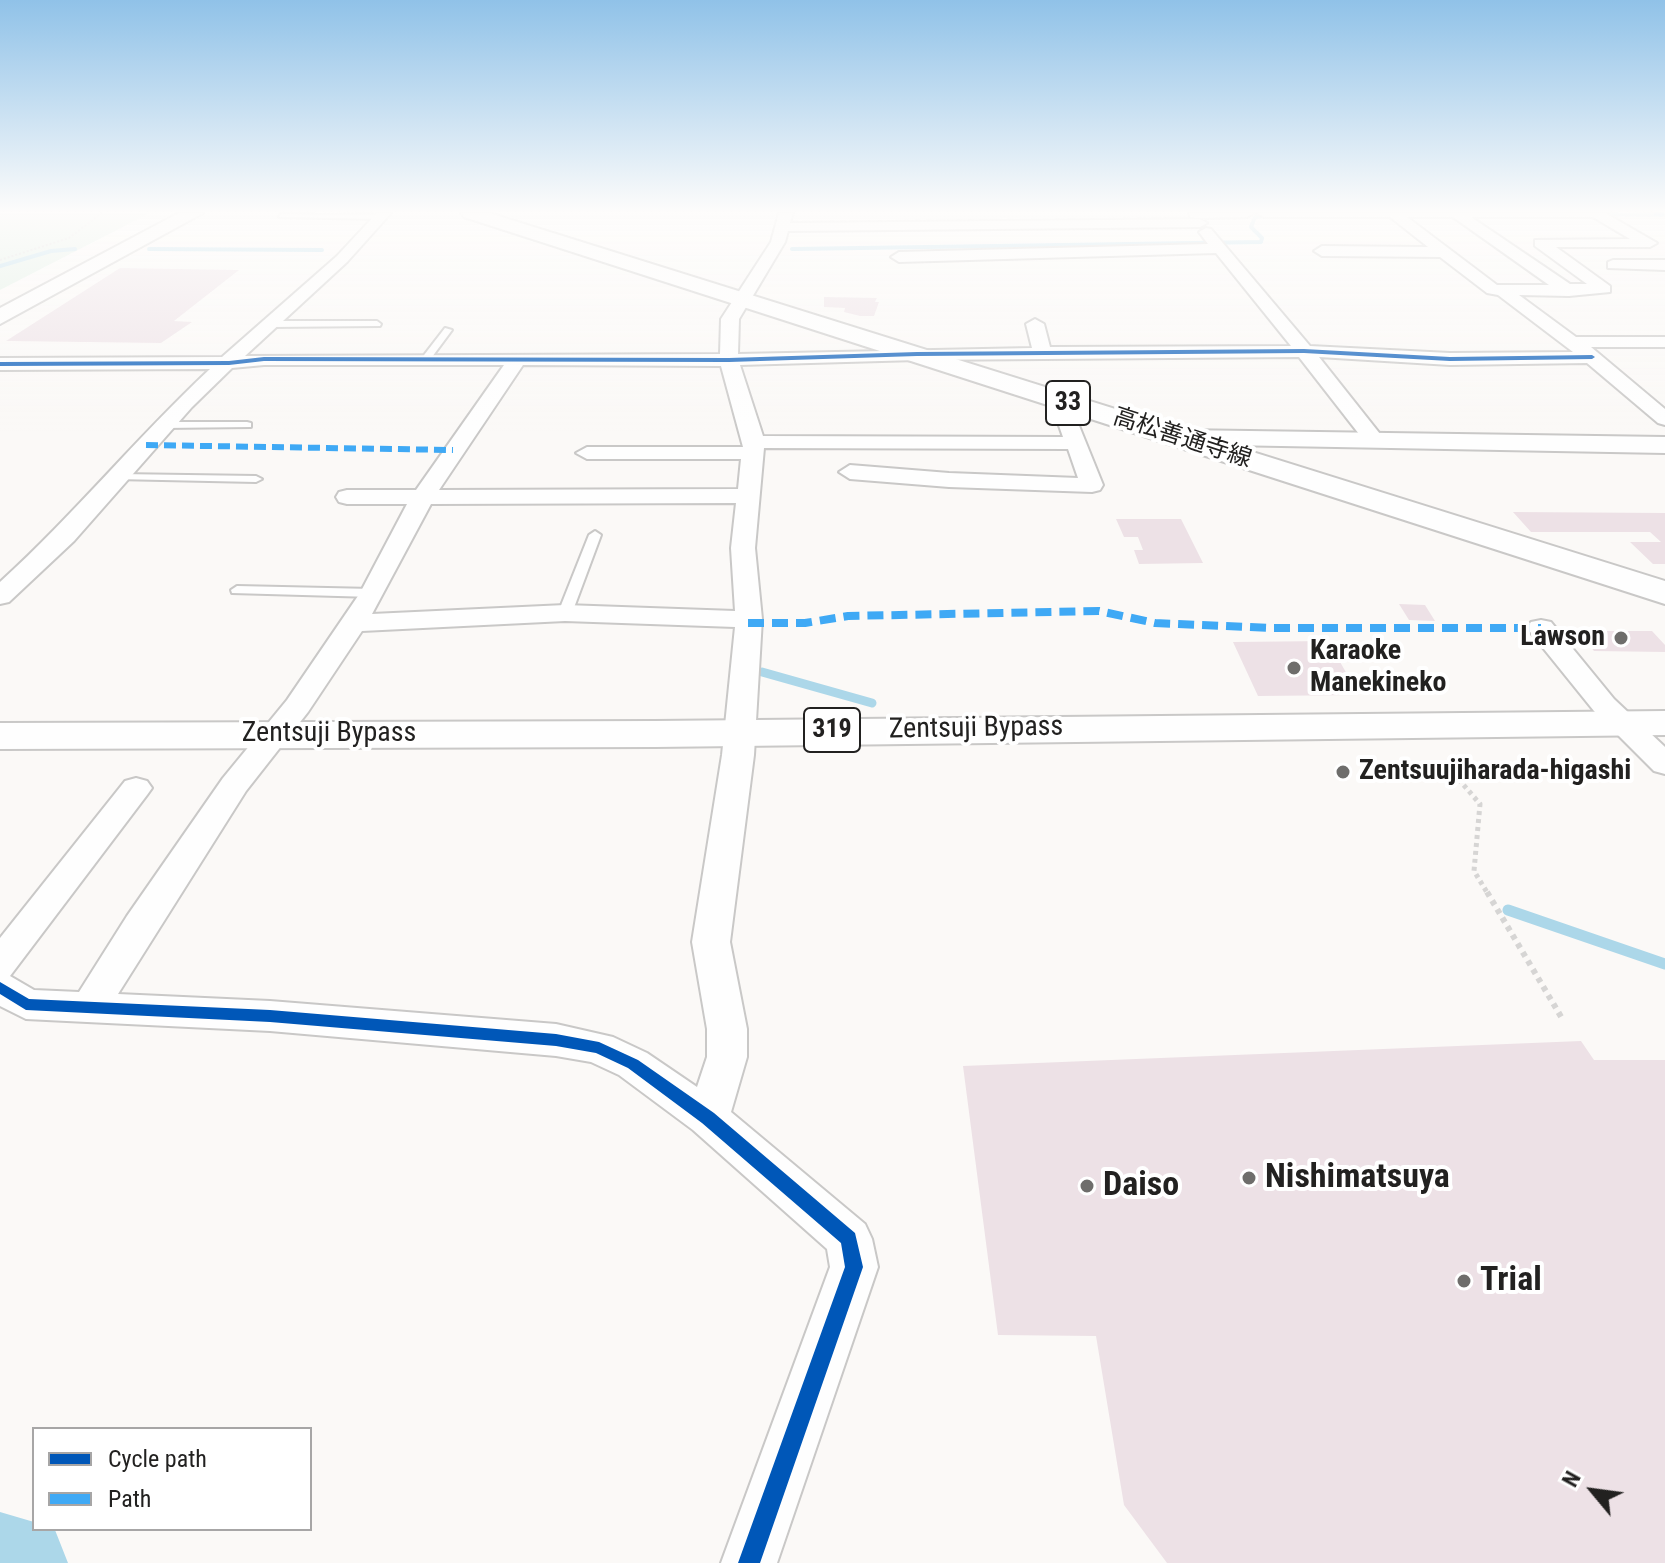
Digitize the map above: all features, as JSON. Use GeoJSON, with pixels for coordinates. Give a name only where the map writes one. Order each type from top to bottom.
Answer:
{"type":"FeatureCollection","features":[{"type":"Feature","properties":{"kind":"main road"},"geometry":{"type":"LineString","coordinates":[[0,300],[27,286]]}},
{"type":"Feature","properties":{"kind":"main road"},"geometry":{"type":"LineString","coordinates":[[0,317],[59,286]]}},
{"type":"Feature","properties":{"kind":"main road","name":"高松善通寺線"},"geometry":{"type":"LineString","coordinates":[[700,286],[1665,593]]}},
{"type":"Feature","properties":{"kind":"main road","name":"Zentsuji Bypass"},"geometry":{"type":"LineString","coordinates":[[0,736],[266,747]]}},
{"type":"Feature","properties":{"kind":"main road","name":"Zentsuji Bypass"},"geometry":{"type":"LineString","coordinates":[[0,761],[266,747],[1654,741]]}},
{"type":"Feature","properties":{"kind":"street"},"geometry":{"type":"LineString","coordinates":[[0,596],[65,536],[164,425],[311,286]]}},
{"type":"Feature","properties":{"kind":"street"},"geometry":{"type":"LineString","coordinates":[[708,1118],[727,1057],[727,1029],[711,942],[738,743],[749,619],[743,548],[753,447],[729,360],[730,319],[752,286]]}},
{"type":"Feature","properties":{"kind":"street"},"geometry":{"type":"LineString","coordinates":[[1252,286],[1373,439]]}},
{"type":"Feature","properties":{"kind":"street"},"geometry":{"type":"LineString","coordinates":[[1488,286],[1493,290],[1604,289],[1600,286]]}},
{"type":"Feature","properties":{"kind":"street"},"geometry":{"type":"LineString","coordinates":[[1560,286],[1586,300]]}},
{"type":"Feature","properties":{"kind":"street"},"geometry":{"type":"LineString","coordinates":[[1502,290],[1592,357],[1665,419]]}},
{"type":"Feature","properties":{"kind":"street"},"geometry":{"type":"LineString","coordinates":[[1035,324],[1043,354]]}},
{"type":"Feature","properties":{"kind":"street"},"geometry":{"type":"LineString","coordinates":[[1570,342],[1665,342]]}},
{"type":"Feature","properties":{"kind":"street"},"geometry":{"type":"LineString","coordinates":[[0,364],[229,363],[264,359],[729,360],[917,354],[1304,351],[1450,359],[1592,357]]}},
{"type":"Feature","properties":{"kind":"street"},"geometry":{"type":"LineString","coordinates":[[90,1007],[140,925],[234,785],[298,706],[373,593],[422,498],[516,361]]}},
{"type":"Feature","properties":{"kind":"street"},"geometry":{"type":"LineString","coordinates":[[850,472],[949,480],[1092,485],[1060,400]]}},
{"type":"Feature","properties":{"kind":"street"},"geometry":{"type":"LineString","coordinates":[[1180,438],[1665,445]]}},
{"type":"Feature","properties":{"kind":"street"},"geometry":{"type":"LineString","coordinates":[[587,453],[753,447],[912,450],[1076,443]]}},
{"type":"Feature","properties":{"kind":"street"},"geometry":{"type":"LineString","coordinates":[[347,497],[748,496]]}},
{"type":"Feature","properties":{"kind":"street"},"geometry":{"type":"LineString","coordinates":[[352,623],[565,613],[749,619]]}},
{"type":"Feature","properties":{"kind":"street"},"geometry":{"type":"LineString","coordinates":[[1541,628],[1604,705],[1654,741]]}},
{"type":"Feature","properties":{"kind":"street"},"geometry":{"type":"LineString","coordinates":[[0,965],[136,788]]}},
{"type":"Feature","properties":{"kind":"street"},"geometry":{"type":"LineString","coordinates":[[0,987],[26,1004],[270,1016],[556,1040],[599,1048],[633,1064],[708,1118],[849,1239],[854,1267],[752,1553]]}},
{"type":"Feature","properties":{"kind":"lane"},"geometry":{"type":"LineString","coordinates":[[272,324],[377,324]]}},
{"type":"Feature","properties":{"kind":"lane"},"geometry":{"type":"LineString","coordinates":[[426,359],[448,330]]}},
{"type":"Feature","properties":{"kind":"lane"},"geometry":{"type":"LineString","coordinates":[[164,425],[247,425]]}},
{"type":"Feature","properties":{"kind":"lane"},"geometry":{"type":"LineString","coordinates":[[119,477],[256,479]]}},
{"type":"Feature","properties":{"kind":"lane"},"geometry":{"type":"LineString","coordinates":[[565,613],[595,535]]}},
{"type":"Feature","properties":{"kind":"lane"},"geometry":{"type":"LineString","coordinates":[[237,590],[373,593]]}},
{"type":"Feature","properties":{"kind":"path"},"geometry":{"type":"LineString","coordinates":[[1448,767],[1480,804],[1474,871],[1563,1020]]}},
{"type":"Feature","properties":{"kind":"building"},"geometry":{"type":"Polygon","coordinates":[[[92,286],[219,286],[174,321],[192,322],[161,343],[6,341],[92,286]]]}},
{"type":"Feature","properties":{"kind":"building"},"geometry":{"type":"Polygon","coordinates":[[[824,297],[877,298],[875,302],[879,302],[874,316],[860,316],[844,312],[845,308],[824,307],[824,297]]]}},
{"type":"Feature","properties":{"kind":"building"},"geometry":{"type":"Polygon","coordinates":[[[1513,512],[1665,513],[1665,564],[1653,564],[1630,542],[1661,542],[1650,532],[1531,532],[1513,512]]]}},
{"type":"Feature","properties":{"kind":"building"},"geometry":{"type":"Polygon","coordinates":[[[1116,519],[1181,519],[1203,563],[1139,564],[1134,550],[1143,550],[1138,537],[1124,537],[1116,519]]]}},
{"type":"Feature","properties":{"kind":"building"},"geometry":{"type":"Polygon","coordinates":[[[1399,604],[1425,605],[1435,621],[1409,620],[1399,604]]]}},
{"type":"Feature","properties":{"kind":"building","name":"Lawson"},"geometry":{"type":"Polygon","coordinates":[[[1578,631],[1652,631],[1665,645],[1665,652],[1594,651],[1578,631]]]}},
{"type":"Feature","properties":{"kind":"building","name":"Karaoke Manekineko"},"geometry":{"type":"Polygon","coordinates":[[[1328,641],[1359,695],[1258,696],[1233,642],[1328,641]]]}},
{"type":"Feature","properties":{"kind":"building"},"geometry":{"type":"Polygon","coordinates":[[[1581,1041],[1594,1060],[1665,1060],[1665,1563],[1167,1563],[1124,1505],[1096,1336],[998,1335],[963,1066],[1581,1041]]]}},
{"type":"Feature","properties":{"kind":"waterway"},"geometry":{"type":"LineString","coordinates":[[762,672],[872,703]]}},
{"type":"Feature","properties":{"kind":"waterway"},"geometry":{"type":"LineString","coordinates":[[1508,910],[1665,964]]}},
{"type":"Feature","properties":{"kind":"waterway"},"geometry":{"type":"LineString","coordinates":[[0,1558],[22,1563]]}},
{"type":"Feature","properties":{"kind":"marked path"},"geometry":{"type":"LineString","coordinates":[[146,445],[453,450]]}},
{"type":"Feature","properties":{"kind":"marked path"},"geometry":{"type":"LineString","coordinates":[[748,623],[805,623],[848,616],[1099,611],[1155,623],[1273,628],[1541,628]]}},
{"type":"Feature","properties":{"kind":"cycle path"},"geometry":{"type":"LineString","coordinates":[[0,364],[229,363],[264,359],[729,360],[917,354],[1304,351],[1450,359],[1592,357]]}},
{"type":"Feature","properties":{"kind":"cycle path"},"geometry":{"type":"LineString","coordinates":[[0,987],[26,1004],[270,1016],[556,1040],[599,1048],[633,1064],[708,1118],[849,1239],[854,1267],[749,1563]]}},
{"type":"Feature","properties":{"kind":"place","name":"Lawson"},"geometry":{"type":"Point","coordinates":[1621,638]}},
{"type":"Feature","properties":{"kind":"place","name":"Karaoke Manekineko"},"geometry":{"type":"Point","coordinates":[1294,668]}},
{"type":"Feature","properties":{"kind":"place","name":"Zentsuujiharada-higashi"},"geometry":{"type":"Point","coordinates":[1343,772]}},
{"type":"Feature","properties":{"kind":"place","name":"Nishimatsuya"},"geometry":{"type":"Point","coordinates":[1249,1178]}},
{"type":"Feature","properties":{"kind":"place","name":"Daiso"},"geometry":{"type":"Point","coordinates":[1087,1186]}},
{"type":"Feature","properties":{"kind":"place","name":"Trial"},"geometry":{"type":"Point","coordinates":[1464,1281]}}]}
